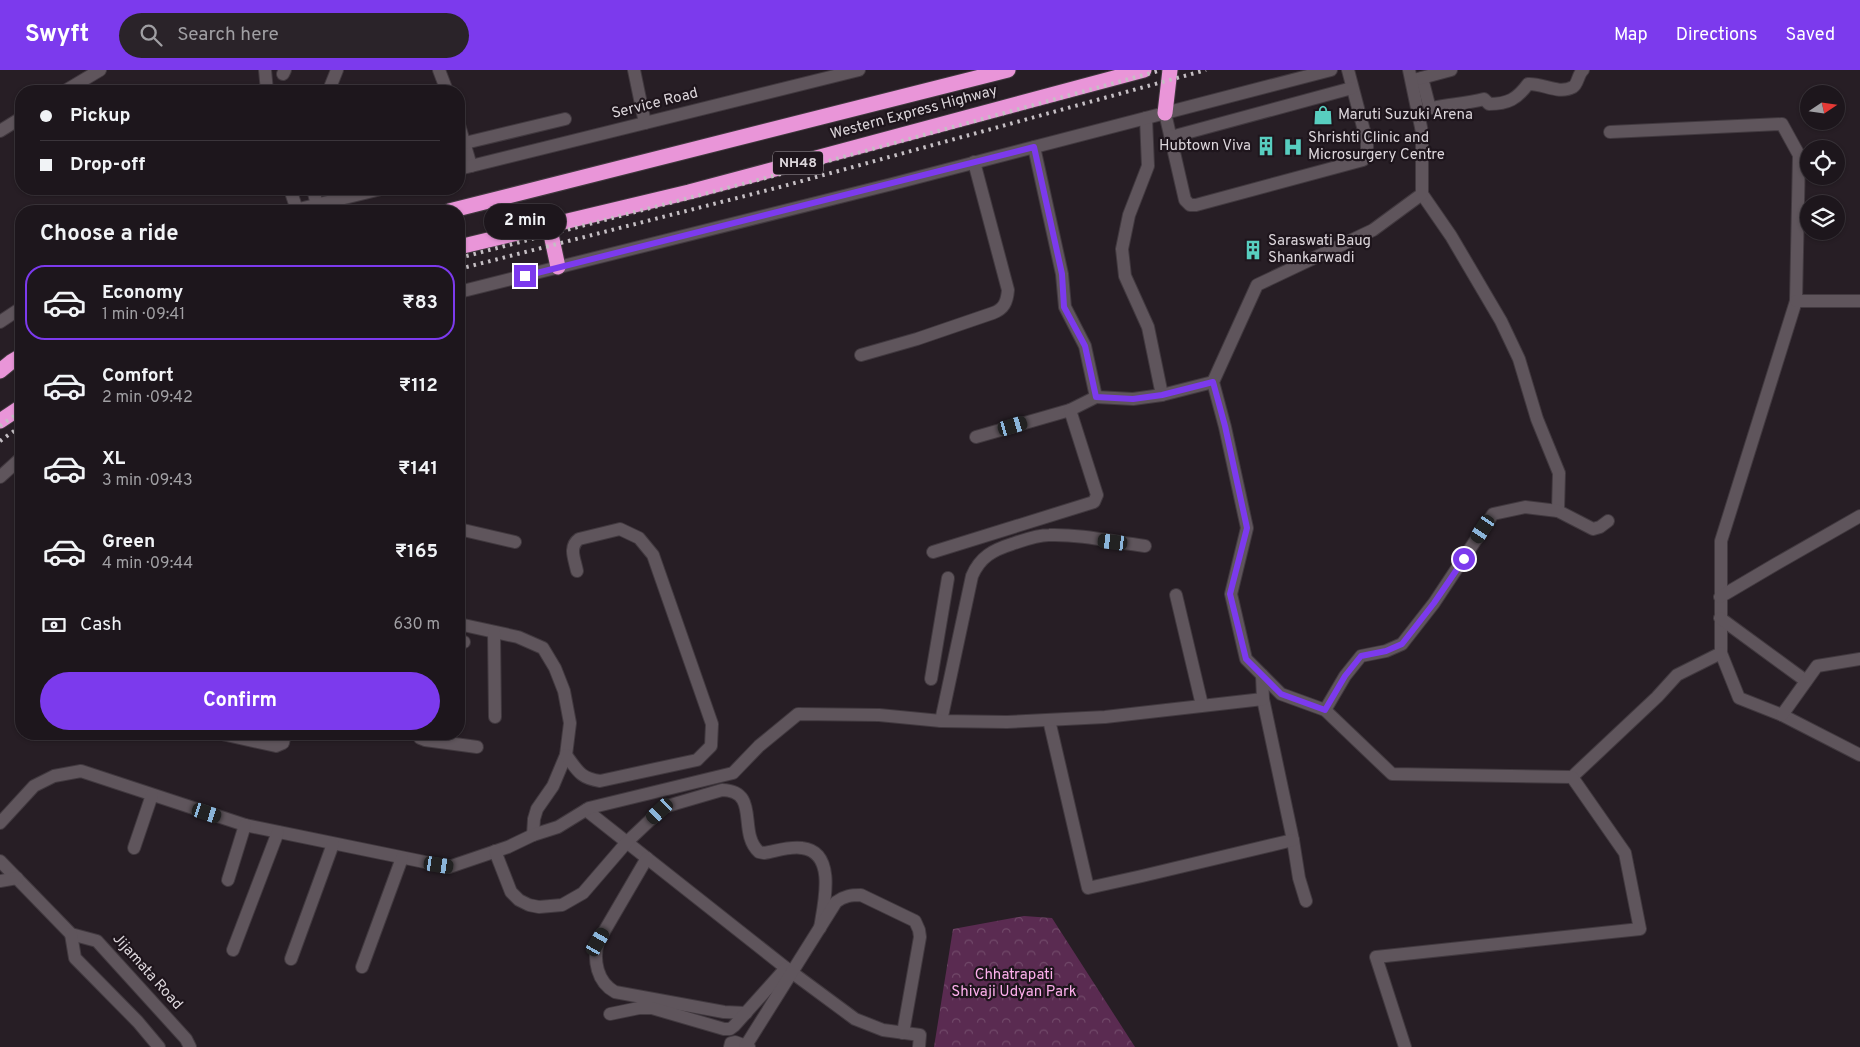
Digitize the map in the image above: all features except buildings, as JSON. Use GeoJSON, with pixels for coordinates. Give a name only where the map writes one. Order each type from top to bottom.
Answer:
{"type":"FeatureCollection","features":[{"type":"Feature","properties":{"kind":"highway","name":"Western Express Highway"},"geometry":{"type":"LineString","coordinates":[[465,207],[1008,70]]}},
{"type":"Feature","properties":{"kind":"highway","name":"Western Express Highway"},"geometry":{"type":"LineString","coordinates":[[465,245],[689,192],[1144,70]]}},
{"type":"Feature","properties":{"kind":"highway"},"geometry":{"type":"LineString","coordinates":[[1165,113],[1170,70]]}},
{"type":"Feature","properties":{"kind":"highway"},"geometry":{"type":"LineString","coordinates":[[549,225],[558,267]]}},
{"type":"Feature","properties":{"kind":"highway"},"geometry":{"type":"LineString","coordinates":[[0,371],[15,360]]}},
{"type":"Feature","properties":{"kind":"highway"},"geometry":{"type":"LineString","coordinates":[[0,421],[15,411]]}},
{"type":"Feature","properties":{"kind":"street"},"geometry":{"type":"LineString","coordinates":[[75,85],[100,70]]}},
{"type":"Feature","properties":{"kind":"street"},"geometry":{"type":"LineString","coordinates":[[265,70],[266,85]]}},
{"type":"Feature","properties":{"kind":"street"},"geometry":{"type":"LineString","coordinates":[[331,85],[337,70]]}},
{"type":"Feature","properties":{"kind":"street"},"geometry":{"type":"LineString","coordinates":[[439,70],[445,85]]}},
{"type":"Feature","properties":{"kind":"street"},"geometry":{"type":"LineString","coordinates":[[634,70],[645,123]]}},
{"type":"Feature","properties":{"kind":"street","name":"Service Road"},"geometry":{"type":"LineString","coordinates":[[465,168],[859,70]]}},
{"type":"Feature","properties":{"kind":"street"},"geometry":{"type":"LineString","coordinates":[[465,290],[1331,70]]}},
{"type":"Feature","properties":{"kind":"street"},"geometry":{"type":"LineString","coordinates":[[1165,113],[1187,203],[1193,205],[1215,200],[1363,160],[1368,149],[1348,70]]}},
{"type":"Feature","properties":{"kind":"street"},"geometry":{"type":"LineString","coordinates":[[1414,76],[1451,70]]}},
{"type":"Feature","properties":{"kind":"street"},"geometry":{"type":"LineString","coordinates":[[1414,76],[1429,106],[1432,108],[1455,102],[1462,105],[1484,99],[1489,104],[1497,104],[1519,97],[1528,84],[1537,84],[1546,89],[1556,90],[1572,87],[1576,84],[1583,70]]}},
{"type":"Feature","properties":{"kind":"street"},"geometry":{"type":"LineString","coordinates":[[1414,76],[1422,132],[1422,194],[1451,236],[1500,321],[1519,359],[1537,419],[1559,473],[1558,511]]}},
{"type":"Feature","properties":{"kind":"street"},"geometry":{"type":"LineString","coordinates":[[1170,137],[1352,88]]}},
{"type":"Feature","properties":{"kind":"street"},"geometry":{"type":"LineString","coordinates":[[1146,118],[1148,166],[1128,215],[1122,249],[1125,276],[1148,327],[1162,395]]}},
{"type":"Feature","properties":{"kind":"street"},"geometry":{"type":"LineString","coordinates":[[465,168],[465,143],[565,119]]}},
{"type":"Feature","properties":{"kind":"street"},"geometry":{"type":"LineString","coordinates":[[0,131],[15,122]]}},
{"type":"Feature","properties":{"kind":"street"},"geometry":{"type":"LineString","coordinates":[[1610,132],[1782,124],[1799,155],[1796,301],[1720,541],[1721,653],[1739,698],[1782,714],[1860,756]]}},
{"type":"Feature","properties":{"kind":"street"},"geometry":{"type":"LineString","coordinates":[[1034,147],[1062,274],[1064,307],[1085,346],[1096,397]]}},
{"type":"Feature","properties":{"kind":"street"},"geometry":{"type":"LineString","coordinates":[[861,355],[917,339],[999,311],[1004,306],[1008,299],[1008,290],[974,162]]}},
{"type":"Feature","properties":{"kind":"street"},"geometry":{"type":"LineString","coordinates":[[1422,194],[1373,230],[1257,285],[1213,382],[1225,426],[1247,528],[1230,594],[1246,659],[1281,694],[1325,710],[1392,774],[1572,777],[1657,697],[1677,675],[1721,653]]}},
{"type":"Feature","properties":{"kind":"street"},"geometry":{"type":"LineString","coordinates":[[314,195],[317,205],[355,195]]}},
{"type":"Feature","properties":{"kind":"street"},"geometry":{"type":"LineString","coordinates":[[1796,301],[1860,301]]}},
{"type":"Feature","properties":{"kind":"street"},"geometry":{"type":"LineString","coordinates":[[0,322],[15,312]]}},
{"type":"Feature","properties":{"kind":"street"},"geometry":{"type":"LineString","coordinates":[[976,437],[1070,410],[1096,397],[1133,399],[1162,395],[1213,382]]}},
{"type":"Feature","properties":{"kind":"street"},"geometry":{"type":"LineString","coordinates":[[933,552],[1094,502],[1097,495],[1070,410]]}},
{"type":"Feature","properties":{"kind":"street"},"geometry":{"type":"LineString","coordinates":[[0,477],[15,463]]}},
{"type":"Feature","properties":{"kind":"street"},"geometry":{"type":"LineString","coordinates":[[1325,710],[1345,676],[1361,656],[1386,651],[1402,644],[1434,603],[1493,514],[1525,507],[1558,511],[1593,529],[1600,527],[1608,521]]}},
{"type":"Feature","properties":{"kind":"street"},"geometry":{"type":"LineString","coordinates":[[1720,597],[1860,516]]}},
{"type":"Feature","properties":{"kind":"street"},"geometry":{"type":"LineString","coordinates":[[566,755],[586,779],[600,781],[697,760],[711,746],[712,724],[653,555],[639,538],[620,529],[579,539],[574,542],[572,549],[577,571]]}},
{"type":"Feature","properties":{"kind":"street"},"geometry":{"type":"LineString","coordinates":[[465,530],[515,542]]}},
{"type":"Feature","properties":{"kind":"street"},"geometry":{"type":"LineString","coordinates":[[941,721],[972,576],[978,563],[1002,547],[1026,539],[1048,535],[1064,535],[1145,546]]}},
{"type":"Feature","properties":{"kind":"street"},"geometry":{"type":"LineString","coordinates":[[931,679],[948,578]]}},
{"type":"Feature","properties":{"kind":"street"},"geometry":{"type":"LineString","coordinates":[[1176,595],[1202,705]]}},
{"type":"Feature","properties":{"kind":"street"},"geometry":{"type":"LineString","coordinates":[[1720,618],[1806,681]]}},
{"type":"Feature","properties":{"kind":"street"},"geometry":{"type":"LineString","coordinates":[[465,625],[518,637],[543,648],[555,668],[564,691],[570,723],[566,755],[553,786],[537,809],[533,835]]}},
{"type":"Feature","properties":{"kind":"street"},"geometry":{"type":"LineString","coordinates":[[940,626],[960,630]]}},
{"type":"Feature","properties":{"kind":"street"},"geometry":{"type":"LineString","coordinates":[[494,632],[495,717]]}},
{"type":"Feature","properties":{"kind":"street"},"geometry":{"type":"LineString","coordinates":[[1782,714],[1817,666],[1860,659]]}},
{"type":"Feature","properties":{"kind":"street"},"geometry":{"type":"LineString","coordinates":[[1262,675],[1263,699],[1293,840],[1299,878],[1306,902]]}},
{"type":"Feature","properties":{"kind":"street"},"geometry":{"type":"LineString","coordinates":[[0,823],[34,786],[54,776],[80,771],[245,825],[449,867],[533,835],[558,828],[586,810],[733,773],[759,746],[798,714],[880,715],[941,721],[1049,720],[1105,717],[1263,699]]}},
{"type":"Feature","properties":{"kind":"street"},"geometry":{"type":"LineString","coordinates":[[1049,720],[1088,888],[1293,840]]}},
{"type":"Feature","properties":{"kind":"street"},"geometry":{"type":"LineString","coordinates":[[249,740],[276,746],[283,743],[284,740]]}},
{"type":"Feature","properties":{"kind":"street"},"geometry":{"type":"LineString","coordinates":[[425,740],[477,747]]}},
{"type":"Feature","properties":{"kind":"street"},"geometry":{"type":"LineString","coordinates":[[1405,1047],[1376,957],[1640,929],[1625,853],[1572,777]]}},
{"type":"Feature","properties":{"kind":"street"},"geometry":{"type":"LineString","coordinates":[[495,851],[511,892],[519,900],[539,908],[562,905],[583,894],[627,842],[664,807],[722,790],[734,792],[743,800],[746,808],[749,839],[759,852],[800,848],[813,851],[820,857],[826,875],[820,928]]}},
{"type":"Feature","properties":{"kind":"street"},"geometry":{"type":"LineString","coordinates":[[134,848],[152,795]]}},
{"type":"Feature","properties":{"kind":"street"},"geometry":{"type":"LineString","coordinates":[[586,810],[789,970],[855,1019],[883,1030],[920,1035],[919,1047]]}},
{"type":"Feature","properties":{"kind":"street"},"geometry":{"type":"LineString","coordinates":[[228,880],[245,825]]}},
{"type":"Feature","properties":{"kind":"street"},"geometry":{"type":"LineString","coordinates":[[233,950],[278,832]]}},
{"type":"Feature","properties":{"kind":"street"},"geometry":{"type":"LineString","coordinates":[[291,960],[333,844]]}},
{"type":"Feature","properties":{"kind":"street"},"geometry":{"type":"LineString","coordinates":[[362,967],[402,858]]}},
{"type":"Feature","properties":{"kind":"street"},"geometry":{"type":"LineString","coordinates":[[647,858],[598,942],[595,951],[596,961],[604,985],[615,992],[724,1012],[746,1013]]}},
{"type":"Feature","properties":{"kind":"street"},"geometry":{"type":"LineString","coordinates":[[0,861],[71,934],[76,958],[138,1022],[159,1047]]}},
{"type":"Feature","properties":{"kind":"street"},"geometry":{"type":"LineString","coordinates":[[0,881],[17,878]]}},
{"type":"Feature","properties":{"kind":"street"},"geometry":{"type":"LineString","coordinates":[[730,1047],[731,1043],[734,1042],[747,1046],[789,970],[820,928],[836,902],[853,895],[862,895],[915,921],[919,930],[920,937],[903,1032]]}},
{"type":"Feature","properties":{"kind":"street","name":"Jijamata Road"},"geometry":{"type":"LineString","coordinates":[[71,934],[97,941],[186,1039],[190,1047]]}},
{"type":"Feature","properties":{"kind":"street"},"geometry":{"type":"LineString","coordinates":[[610,1014],[639,1008],[652,1008],[727,1029],[732,1028],[789,970]]}},
{"type":"Feature","properties":{"kind":"green space","name":"Chhatrapati Shivaji Udyan Park"},"geometry":{"type":"Polygon","coordinates":[[[1024,916],[1052,918],[1135,1047],[934,1047],[953,929],[1024,916]]]}},
{"type":"Feature","properties":{"kind":"railway"},"geometry":{"type":"LineString","coordinates":[[465,256],[777,175],[1162,70]]}},
{"type":"Feature","properties":{"kind":"railway"},"geometry":{"type":"LineString","coordinates":[[465,267],[780,187],[1206,70]]}},
{"type":"Feature","properties":{"kind":"railway"},"geometry":{"type":"LineString","coordinates":[[0,426],[15,415]]}},
{"type":"Feature","properties":{"kind":"railway"},"geometry":{"type":"LineString","coordinates":[[0,441],[15,430]]}},
{"type":"Feature","properties":{"kind":"place","name":"Maruti Suzuki Arena"},"geometry":{"type":"Point","coordinates":[1323,115]}},
{"type":"Feature","properties":{"kind":"place","name":"Hubtown Viva"},"geometry":{"type":"Point","coordinates":[1266,146]}},
{"type":"Feature","properties":{"kind":"place","name":"Shrishti Clinic and Microsurgery Centre"},"geometry":{"type":"Point","coordinates":[1293,147]}},
{"type":"Feature","properties":{"kind":"place","name":"Saraswati Baug Shankarwadi"},"geometry":{"type":"Point","coordinates":[1253,250]}},
{"type":"Feature","properties":{"kind":"route"},"geometry":{"type":"LineString","coordinates":[[525,276],[1034,147],[1062,274],[1064,307],[1085,346],[1096,397],[1133,399],[1162,395],[1213,382],[1225,426],[1247,528],[1230,594],[1246,659],[1281,694],[1325,710],[1345,676],[1361,656],[1386,651],[1402,644],[1434,603],[1464,559]]}}]}
